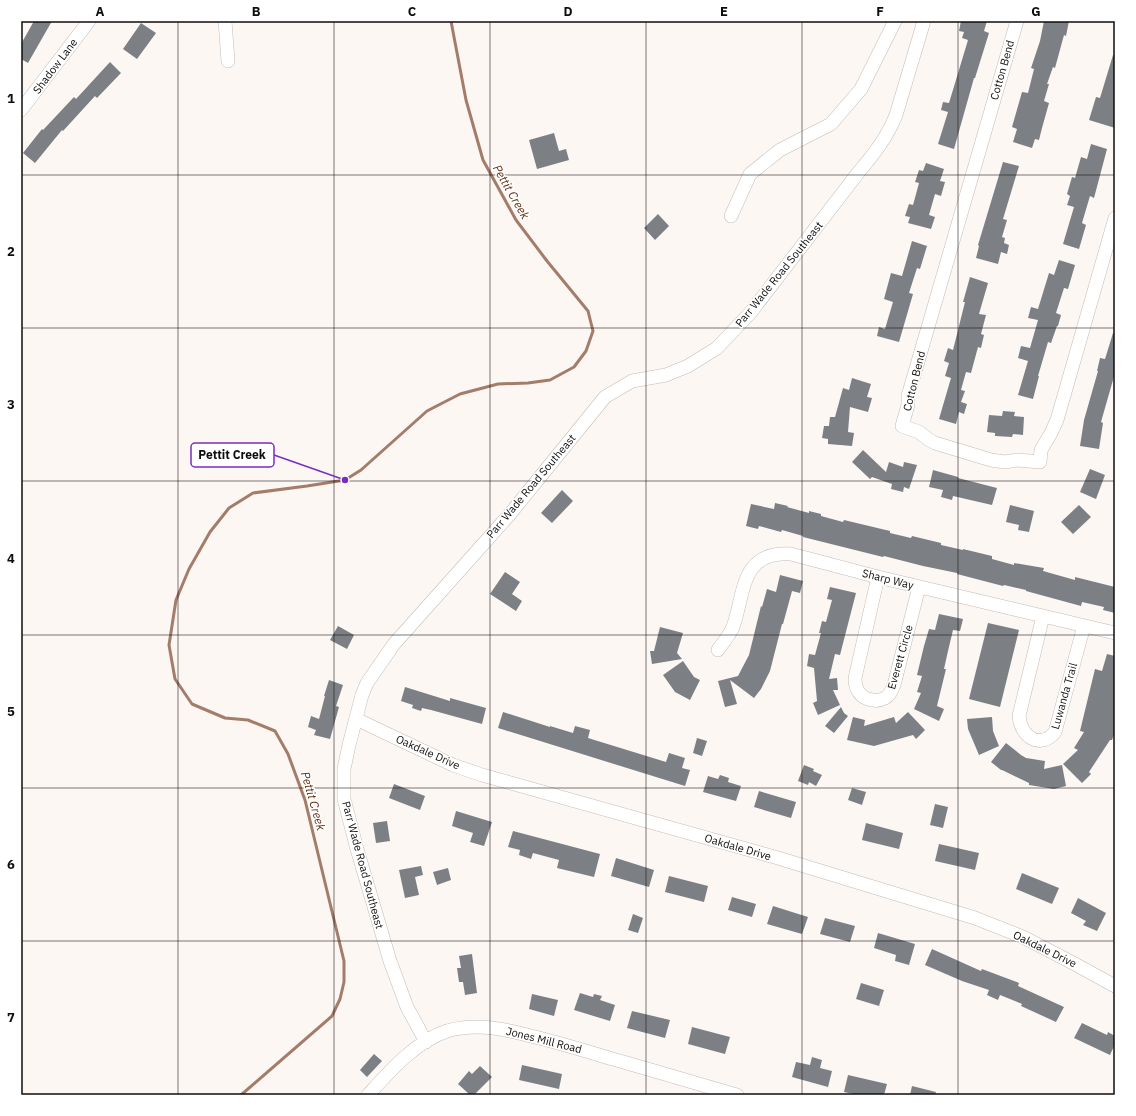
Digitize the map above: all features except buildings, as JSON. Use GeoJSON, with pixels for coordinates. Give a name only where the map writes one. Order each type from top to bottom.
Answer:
{"type":"FeatureCollection","features":[{"type":"Feature","properties":{"kind":"street","name":"Shadow Lane"},"geometry":{"type":"LineString","coordinates":[[21,110],[89,21]]}},
{"type":"Feature","properties":{"kind":"street"},"geometry":{"type":"LineString","coordinates":[[224,21],[228,61]]}},
{"type":"Feature","properties":{"kind":"street"},"geometry":{"type":"LineString","coordinates":[[731,216],[750,174],[780,150],[831,124],[861,89],[895,21]]}},
{"type":"Feature","properties":{"kind":"street","name":"Parr Wade Road Southeast"},"geometry":{"type":"LineString","coordinates":[[426,1042],[407,1007],[390,961],[344,799],[344,769],[362,696],[367,684],[394,644],[510,514],[605,397],[632,381],[666,375],[688,366],[717,348],[751,312],[876,151],[890,128],[896,115],[924,21]]}},
{"type":"Feature","properties":{"kind":"street","name":"Cotton Bend"},"geometry":{"type":"LineString","coordinates":[[1016,21],[908,396],[908,405],[902,426],[919,432],[935,443],[991,460],[1005,462],[1018,460],[1040,462],[1041,450],[1057,420],[1115,218]]}},
{"type":"Feature","properties":{"kind":"street","name":"Sharp Way"},"geometry":{"type":"LineString","coordinates":[[718,650],[734,626],[750,570],[755,564],[767,556],[775,554],[791,554],[878,578],[1115,633]]}},
{"type":"Feature","properties":{"kind":"street","name":"Everett Circle"},"geometry":{"type":"LineString","coordinates":[[878,578],[855,678],[855,684],[860,694],[865,698],[872,700],[883,699],[888,696],[894,685],[919,587]]}},
{"type":"Feature","properties":{"kind":"street","name":"Luwanda Trail"},"geometry":{"type":"LineString","coordinates":[[1043,616],[1019,716],[1025,733],[1030,738],[1036,740],[1050,738],[1055,732],[1084,626]]}},
{"type":"Feature","properties":{"kind":"street","name":"Oakdale Drive"},"geometry":{"type":"LineString","coordinates":[[356,719],[453,765],[482,775],[778,858],[975,918],[1023,937],[1073,962],[1115,986]]}},
{"type":"Feature","properties":{"kind":"street","name":"Jones Mill Road"},"geometry":{"type":"LineString","coordinates":[[368,1095],[396,1065],[426,1042],[446,1032],[477,1026],[499,1029],[554,1042],[717,1092],[737,1095]]}},
{"type":"Feature","properties":{"kind":"waterway","name":"Pettit Creek"},"geometry":{"type":"LineString","coordinates":[[241,1095],[332,1016],[340,999],[344,982],[344,961],[305,800],[288,754],[275,731],[248,720],[225,718],[192,704],[175,679],[169,645],[176,600],[189,569],[210,532],[229,508],[253,493],[345,480],[361,470],[427,411],[460,394],[498,384],[528,383],[550,380],[574,367],[586,351],[593,331],[588,311],[516,220],[483,160],[466,100],[451,21]]}},
{"type":"Feature","properties":{"kind":"place","name":"Pettit Creek"},"geometry":{"type":"Point","coordinates":[345,480]}}]}
